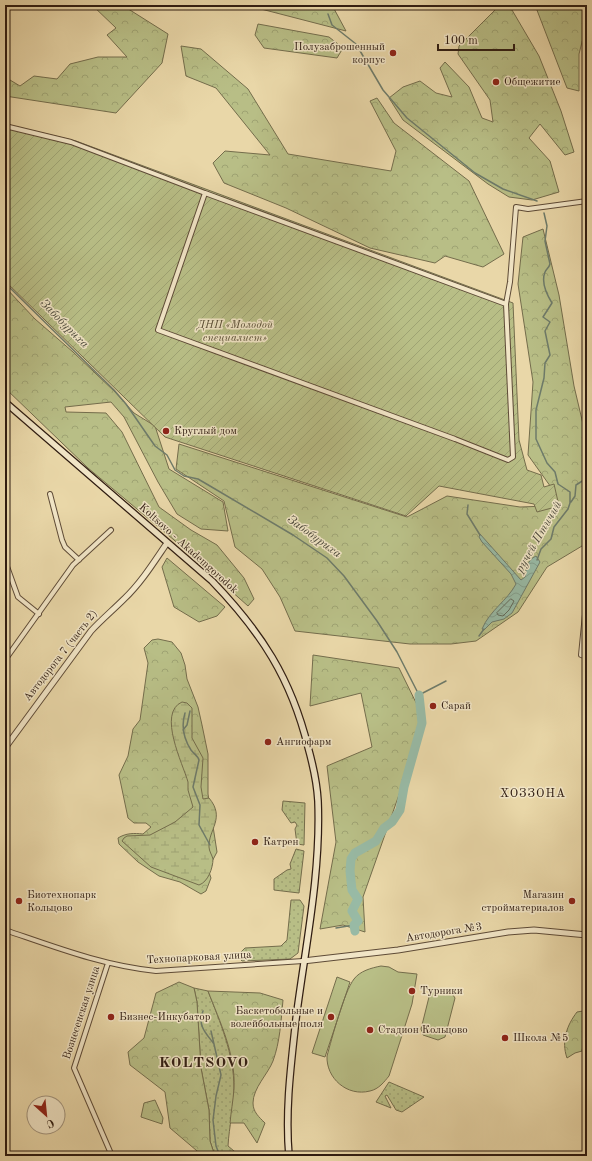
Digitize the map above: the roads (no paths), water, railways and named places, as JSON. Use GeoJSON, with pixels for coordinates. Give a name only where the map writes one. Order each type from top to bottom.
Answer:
{"type":"FeatureCollection","features":[{"type":"Feature","properties":{"kind":"main road","name":"Koltsovo - Akademgorodok"},"geometry":{"type":"LineString","coordinates":[[5,402],[212,581],[247,620],[283,674],[303,726],[313,765],[318,800],[315,875],[287,1101],[289,1156]]}},
{"type":"Feature","properties":{"kind":"street"},"geometry":{"type":"LineString","coordinates":[[5,126],[71,142],[506,304]]}},
{"type":"Feature","properties":{"kind":"street"},"geometry":{"type":"LineString","coordinates":[[205,192],[158,330],[456,439],[508,460],[513,457],[506,304],[510,282],[516,207],[528,208],[587,201]]}},
{"type":"Feature","properties":{"kind":"street"},"geometry":{"type":"LineString","coordinates":[[50,494],[65,547],[79,560]]}},
{"type":"Feature","properties":{"kind":"street"},"geometry":{"type":"LineString","coordinates":[[5,660],[73,565],[112,530]]}},
{"type":"Feature","properties":{"kind":"street","name":"Автодорога 7 (часть 2)"},"geometry":{"type":"LineString","coordinates":[[5,748],[91,631],[124,599],[143,577],[167,543]]}},
{"type":"Feature","properties":{"kind":"street"},"geometry":{"type":"LineString","coordinates":[[5,561],[18,597],[39,614]]}},
{"type":"Feature","properties":{"kind":"street"},"geometry":{"type":"LineString","coordinates":[[587,594],[581,655],[587,657]]}},
{"type":"Feature","properties":{"kind":"street","name":"Технопарковая улица"},"geometry":{"type":"LineString","coordinates":[[5,930],[108,964],[156,971],[304,961]]}},
{"type":"Feature","properties":{"kind":"street","name":"Автодорога №3"},"geometry":{"type":"LineString","coordinates":[[304,961],[398,950],[508,932],[534,930],[587,935]]}},
{"type":"Feature","properties":{"kind":"street","name":"Вознесенская улица"},"geometry":{"type":"LineString","coordinates":[[108,964],[74,1068],[112,1156]]}},
{"type":"Feature","properties":{"kind":"water"},"geometry":{"type":"Polygon","coordinates":[[[480,534],[521,580],[525,577],[529,562],[533,558],[536,556],[540,562],[512,613],[504,619],[492,622],[484,630],[482,629],[489,616],[508,596],[516,584],[511,574],[482,542],[479,537],[480,534]]]}},
{"type":"Feature","properties":{"kind":"waterway"},"geometry":{"type":"LineString","coordinates":[[328,14],[332,25],[356,44],[383,90],[407,118],[475,173],[503,189],[537,201]]}},
{"type":"Feature","properties":{"kind":"waterway","name":"ручей Птичий"},"geometry":{"type":"LineString","coordinates":[[537,560],[541,549],[551,539],[554,527],[568,509],[570,503],[570,492],[558,484],[555,472],[547,463],[536,439],[536,410],[544,378],[545,363],[550,355],[545,331],[550,322],[543,317],[552,303],[544,284],[545,272],[550,264],[545,241],[547,226],[544,213]]}},
{"type":"Feature","properties":{"kind":"waterway","name":"Забобуриха"},"geometry":{"type":"LineString","coordinates":[[5,283],[114,390],[126,404],[155,446],[167,455],[175,470],[184,476],[198,479],[293,535],[327,558],[344,576],[377,621],[397,652],[419,695],[446,681]]}},
{"type":"Feature","properties":{"kind":"waterway"},"geometry":{"type":"LineString","coordinates":[[571,502],[575,496],[576,485],[587,478]]}},
{"type":"Feature","properties":{"kind":"waterway"},"geometry":{"type":"LineString","coordinates":[[468,505],[467,514],[480,535]]}},
{"type":"Feature","properties":{"kind":"waterway","name":"ручей Птичий"},"geometry":{"type":"LineString","coordinates":[[479,636],[484,629]]}},
{"type":"Feature","properties":{"kind":"waterway","name":"Забобуриха"},"geometry":{"type":"LineString","coordinates":[[355,931],[354,925],[358,921],[352,911],[358,899],[352,890],[350,871],[351,859],[355,853],[376,841],[384,828],[392,822],[400,810],[404,787],[422,723],[419,695]]}},
{"type":"Feature","properties":{"kind":"waterway"},"geometry":{"type":"LineString","coordinates":[[183,730],[187,725],[190,711]]}},
{"type":"Feature","properties":{"kind":"waterway"},"geometry":{"type":"LineString","coordinates":[[185,713],[183,723],[185,737],[191,750],[199,760],[193,787],[200,805],[199,825],[210,845]]}},
{"type":"Feature","properties":{"kind":"waterway"},"geometry":{"type":"LineString","coordinates":[[336,928],[354,925]]}},
{"type":"Feature","properties":{"kind":"waterway"},"geometry":{"type":"LineString","coordinates":[[203,1011],[201,1016],[203,1029],[214,1044]]}},
{"type":"Feature","properties":{"kind":"waterway","name":"Забобуриха"},"geometry":{"type":"LineString","coordinates":[[211,1031],[221,1075],[216,1096],[213,1120],[216,1146],[220,1156]]}},
{"type":"Feature","properties":{"kind":"place","name":"Полузаброшенный корпус"},"geometry":{"type":"Point","coordinates":[393,53]}},
{"type":"Feature","properties":{"kind":"place","name":"Общежитие"},"geometry":{"type":"Point","coordinates":[496,82]}},
{"type":"Feature","properties":{"kind":"place","name":"Круглый дом"},"geometry":{"type":"Point","coordinates":[166,431]}},
{"type":"Feature","properties":{"kind":"place","name":"Сарай"},"geometry":{"type":"Point","coordinates":[433,706]}},
{"type":"Feature","properties":{"kind":"place","name":"Ангиофарм"},"geometry":{"type":"Point","coordinates":[268,742]}},
{"type":"Feature","properties":{"kind":"place","name":"Катрен"},"geometry":{"type":"Point","coordinates":[255,842]}},
{"type":"Feature","properties":{"kind":"place","name":"Биотехнопарк Кольцово"},"geometry":{"type":"Point","coordinates":[19,901]}},
{"type":"Feature","properties":{"kind":"place","name":"Магазин стройматериалов"},"geometry":{"type":"Point","coordinates":[572,901]}},
{"type":"Feature","properties":{"kind":"place","name":"Турники"},"geometry":{"type":"Point","coordinates":[412,991]}},
{"type":"Feature","properties":{"kind":"place","name":"Бизнес-Инкубатор"},"geometry":{"type":"Point","coordinates":[111,1017]}},
{"type":"Feature","properties":{"kind":"place","name":"Баскетобольные и волейбольные поля"},"geometry":{"type":"Point","coordinates":[331,1017]}},
{"type":"Feature","properties":{"kind":"place","name":"Стадион Кольцово"},"geometry":{"type":"Point","coordinates":[370,1030]}},
{"type":"Feature","properties":{"kind":"place","name":"Школа №5"},"geometry":{"type":"Point","coordinates":[505,1038]}},
{"type":"Feature","properties":{"kind":"district","name":"ХОЗЗОНА"},"geometry":{"type":"Point","coordinates":[533,794]}},
{"type":"Feature","properties":{"kind":"district","name":"KOLTSOVO"},"geometry":{"type":"Point","coordinates":[204,1063]}},
{"type":"Feature","properties":{"kind":"park label","name":"ДНП «Молодой специалист»"},"geometry":{"type":"Point","coordinates":[235,331]}}]}
